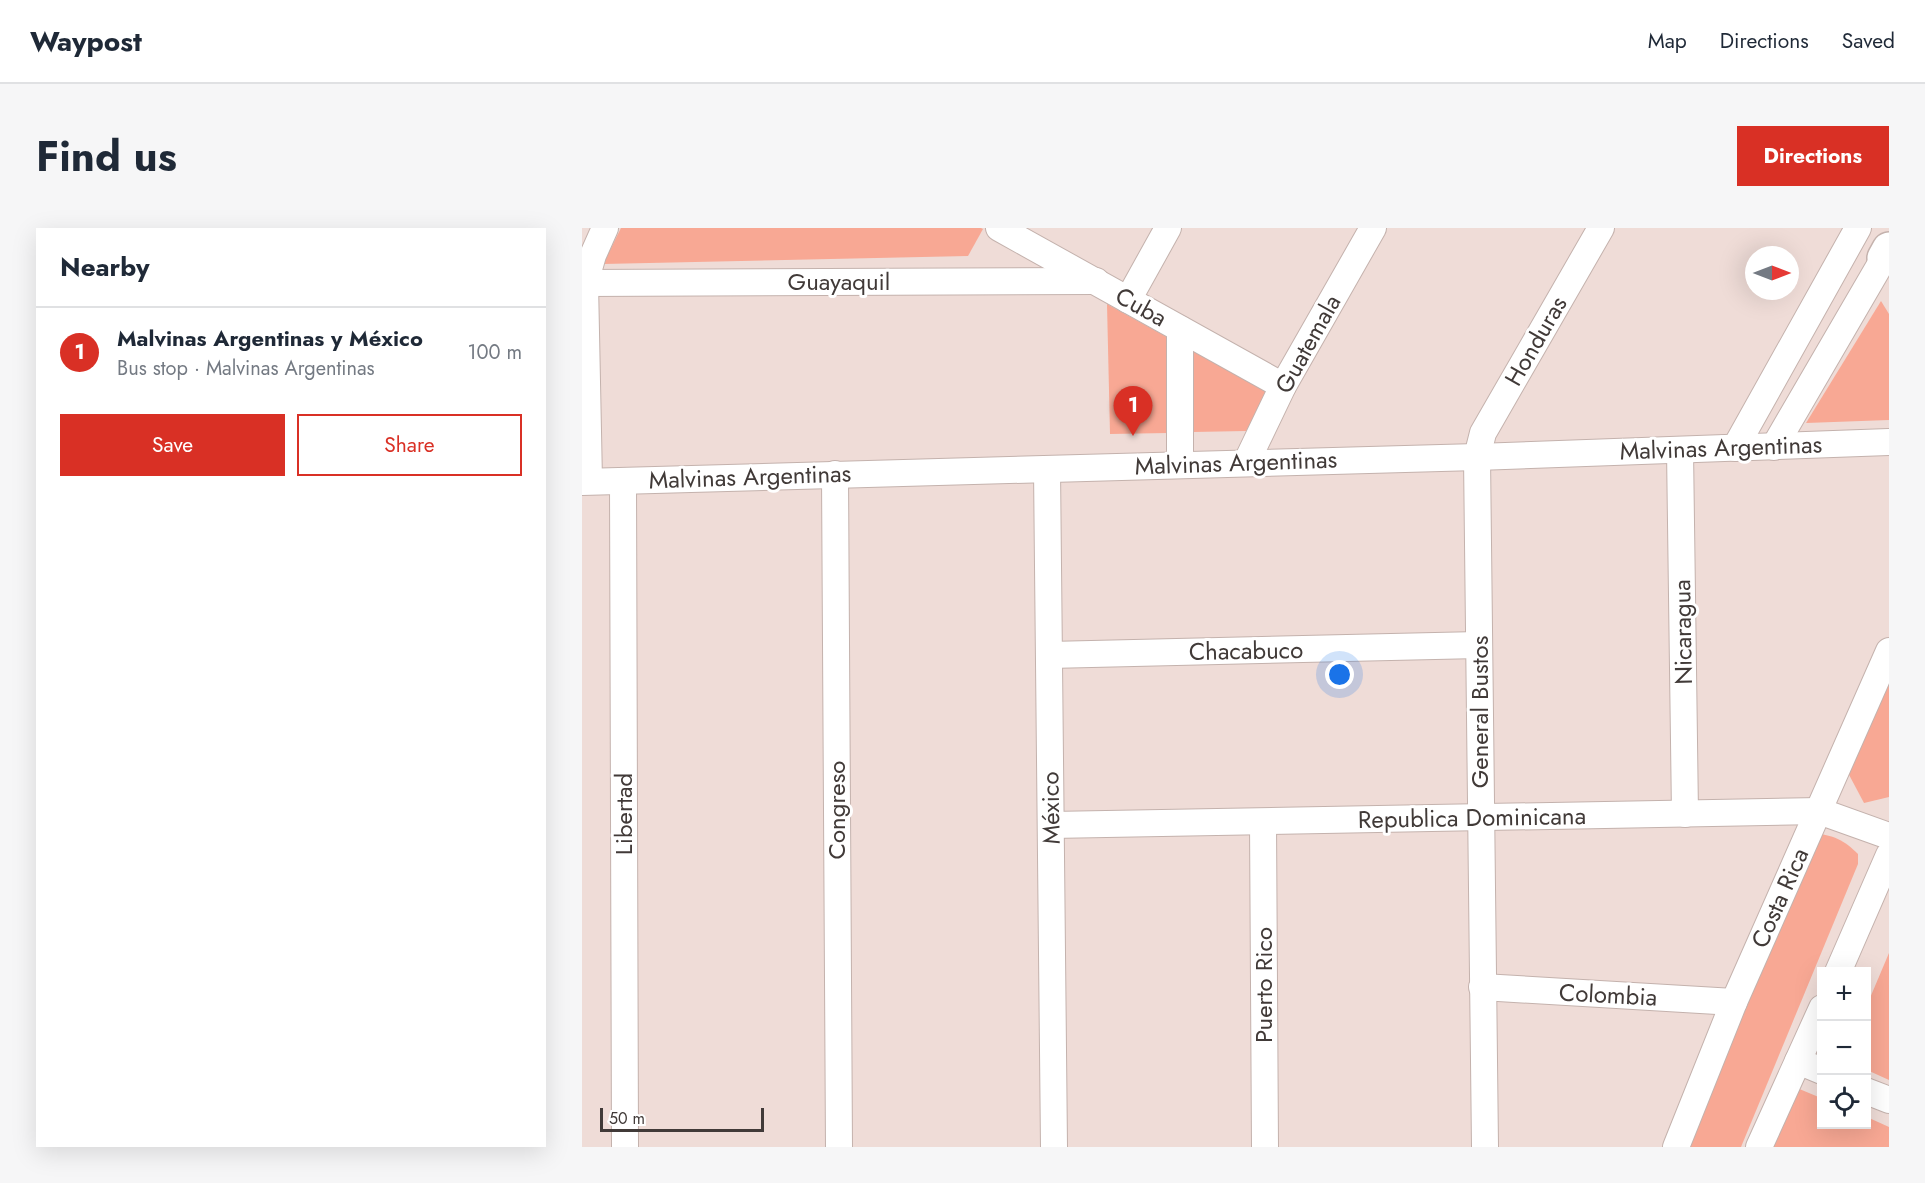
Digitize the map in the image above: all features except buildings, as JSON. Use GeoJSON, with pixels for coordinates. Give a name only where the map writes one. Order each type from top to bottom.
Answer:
{"type":"FeatureCollection","features":[{"type":"Feature","properties":{"kind":"street"},"geometry":{"type":"LineString","coordinates":[[585,482],[584,283],[605,228]]}},
{"type":"Feature","properties":{"kind":"street","name":"Cuba"},"geometry":{"type":"LineString","coordinates":[[999,228],[1284,386]]}},
{"type":"Feature","properties":{"kind":"street"},"geometry":{"type":"LineString","coordinates":[[1128,300],[1168,228]]}},
{"type":"Feature","properties":{"kind":"street","name":"Guatemala"},"geometry":{"type":"LineString","coordinates":[[1247,461],[1284,386],[1373,228]]}},
{"type":"Feature","properties":{"kind":"street","name":"Honduras"},"geometry":{"type":"LineString","coordinates":[[1477,457],[1483,433],[1601,228]]}},
{"type":"Feature","properties":{"kind":"street"},"geometry":{"type":"LineString","coordinates":[[1735,448],[1858,228]]}},
{"type":"Feature","properties":{"kind":"street"},"geometry":{"type":"LineString","coordinates":[[1774,447],[1887,258],[1868,228]]}},
{"type":"Feature","properties":{"kind":"street","name":"Guayaquil"},"geometry":{"type":"LineString","coordinates":[[584,283],[1095,282]]}},
{"type":"Feature","properties":{"kind":"street"},"geometry":{"type":"LineString","coordinates":[[1180,329],[1180,464]]}},
{"type":"Feature","properties":{"kind":"street","name":"Malvinas Argentinas"},"geometry":{"type":"LineString","coordinates":[[585,482],[1247,461],[1477,457],[1889,442]]}},
{"type":"Feature","properties":{"kind":"street","name":"Nicaragua"},"geometry":{"type":"LineString","coordinates":[[1680,450],[1685,814]]}},
{"type":"Feature","properties":{"kind":"street","name":"General Bustos"},"geometry":{"type":"LineString","coordinates":[[1477,457],[1485,1147]]}},
{"type":"Feature","properties":{"kind":"street","name":"México"},"geometry":{"type":"LineString","coordinates":[[1047,469],[1054,1147]]}},
{"type":"Feature","properties":{"kind":"street","name":"Congreso"},"geometry":{"type":"LineString","coordinates":[[835,474],[839,1147]]}},
{"type":"Feature","properties":{"kind":"street","name":"Libertad"},"geometry":{"type":"LineString","coordinates":[[623,481],[626,1147]]}},
{"type":"Feature","properties":{"kind":"street","name":"Chacabuco"},"geometry":{"type":"LineString","coordinates":[[1049,655],[1479,645]]}},
{"type":"Feature","properties":{"kind":"street","name":"Costa Rica"},"geometry":{"type":"LineString","coordinates":[[1676,1147],[1734,1002],[1889,651]]}},
{"type":"Feature","properties":{"kind":"street","name":"Republica Dominicana"},"geometry":{"type":"LineString","coordinates":[[1051,825],[1819,811],[1889,836]]}},
{"type":"Feature","properties":{"kind":"street","name":"Puerto Rico"},"geometry":{"type":"LineString","coordinates":[[1263,822],[1265,1147]]}},
{"type":"Feature","properties":{"kind":"street"},"geometry":{"type":"LineString","coordinates":[[1840,967],[1889,855]]}},
{"type":"Feature","properties":{"kind":"street","name":"Colombia"},"geometry":{"type":"LineString","coordinates":[[1482,987],[1734,1002]]}},
{"type":"Feature","properties":{"kind":"street"},"geometry":{"type":"LineString","coordinates":[[1760,1147],[1817,1017]]}},
{"type":"Feature","properties":{"kind":"street"},"geometry":{"type":"LineString","coordinates":[[1798,1061],[1817,1069]]}},
{"type":"Feature","properties":{"kind":"street"},"geometry":{"type":"LineString","coordinates":[[1871,1093],[1889,1100]]}},
{"type":"Feature","properties":{"kind":"shaded area"},"geometry":{"type":"Polygon","coordinates":[[[621,228],[983,229],[968,256],[603,264],[621,228]]]}},
{"type":"Feature","properties":{"kind":"shaded area"},"geometry":{"type":"Polygon","coordinates":[[[1881,301],[1889,314],[1889,420],[1806,423],[1881,301]]]}},
{"type":"Feature","properties":{"kind":"shaded area"},"geometry":{"type":"Polygon","coordinates":[[[1107,304],[1167,337],[1168,433],[1110,434],[1107,304]]]}},
{"type":"Feature","properties":{"kind":"shaded area"},"geometry":{"type":"Polygon","coordinates":[[[1192,350],[1268,392],[1246,431],[1193,432],[1192,350]]]}},
{"type":"Feature","properties":{"kind":"shaded area"},"geometry":{"type":"Polygon","coordinates":[[[1889,678],[1889,797],[1864,803],[1847,771],[1889,678]]]}},
{"type":"Feature","properties":{"kind":"shaded area"},"geometry":{"type":"Polygon","coordinates":[[[1813,833],[1838,839],[1848,845],[1858,854],[1858,864],[1741,1147],[1691,1147],[1688,1138],[1813,833]]]}},
{"type":"Feature","properties":{"kind":"shaded area"},"geometry":{"type":"Polygon","coordinates":[[[1889,953],[1889,1080],[1871,1072],[1871,996],[1889,953]]]}},
{"type":"Feature","properties":{"kind":"shaded area"},"geometry":{"type":"Polygon","coordinates":[[[1797,1088],[1817,1096],[1817,1129],[1871,1129],[1871,1119],[1889,1127],[1889,1147],[1772,1147],[1797,1088]]]}},
{"type":"Feature","properties":{"kind":"place","name":"Malvinas Argentinas y México"},"geometry":{"type":"Point","coordinates":[1133,436]}}]}
